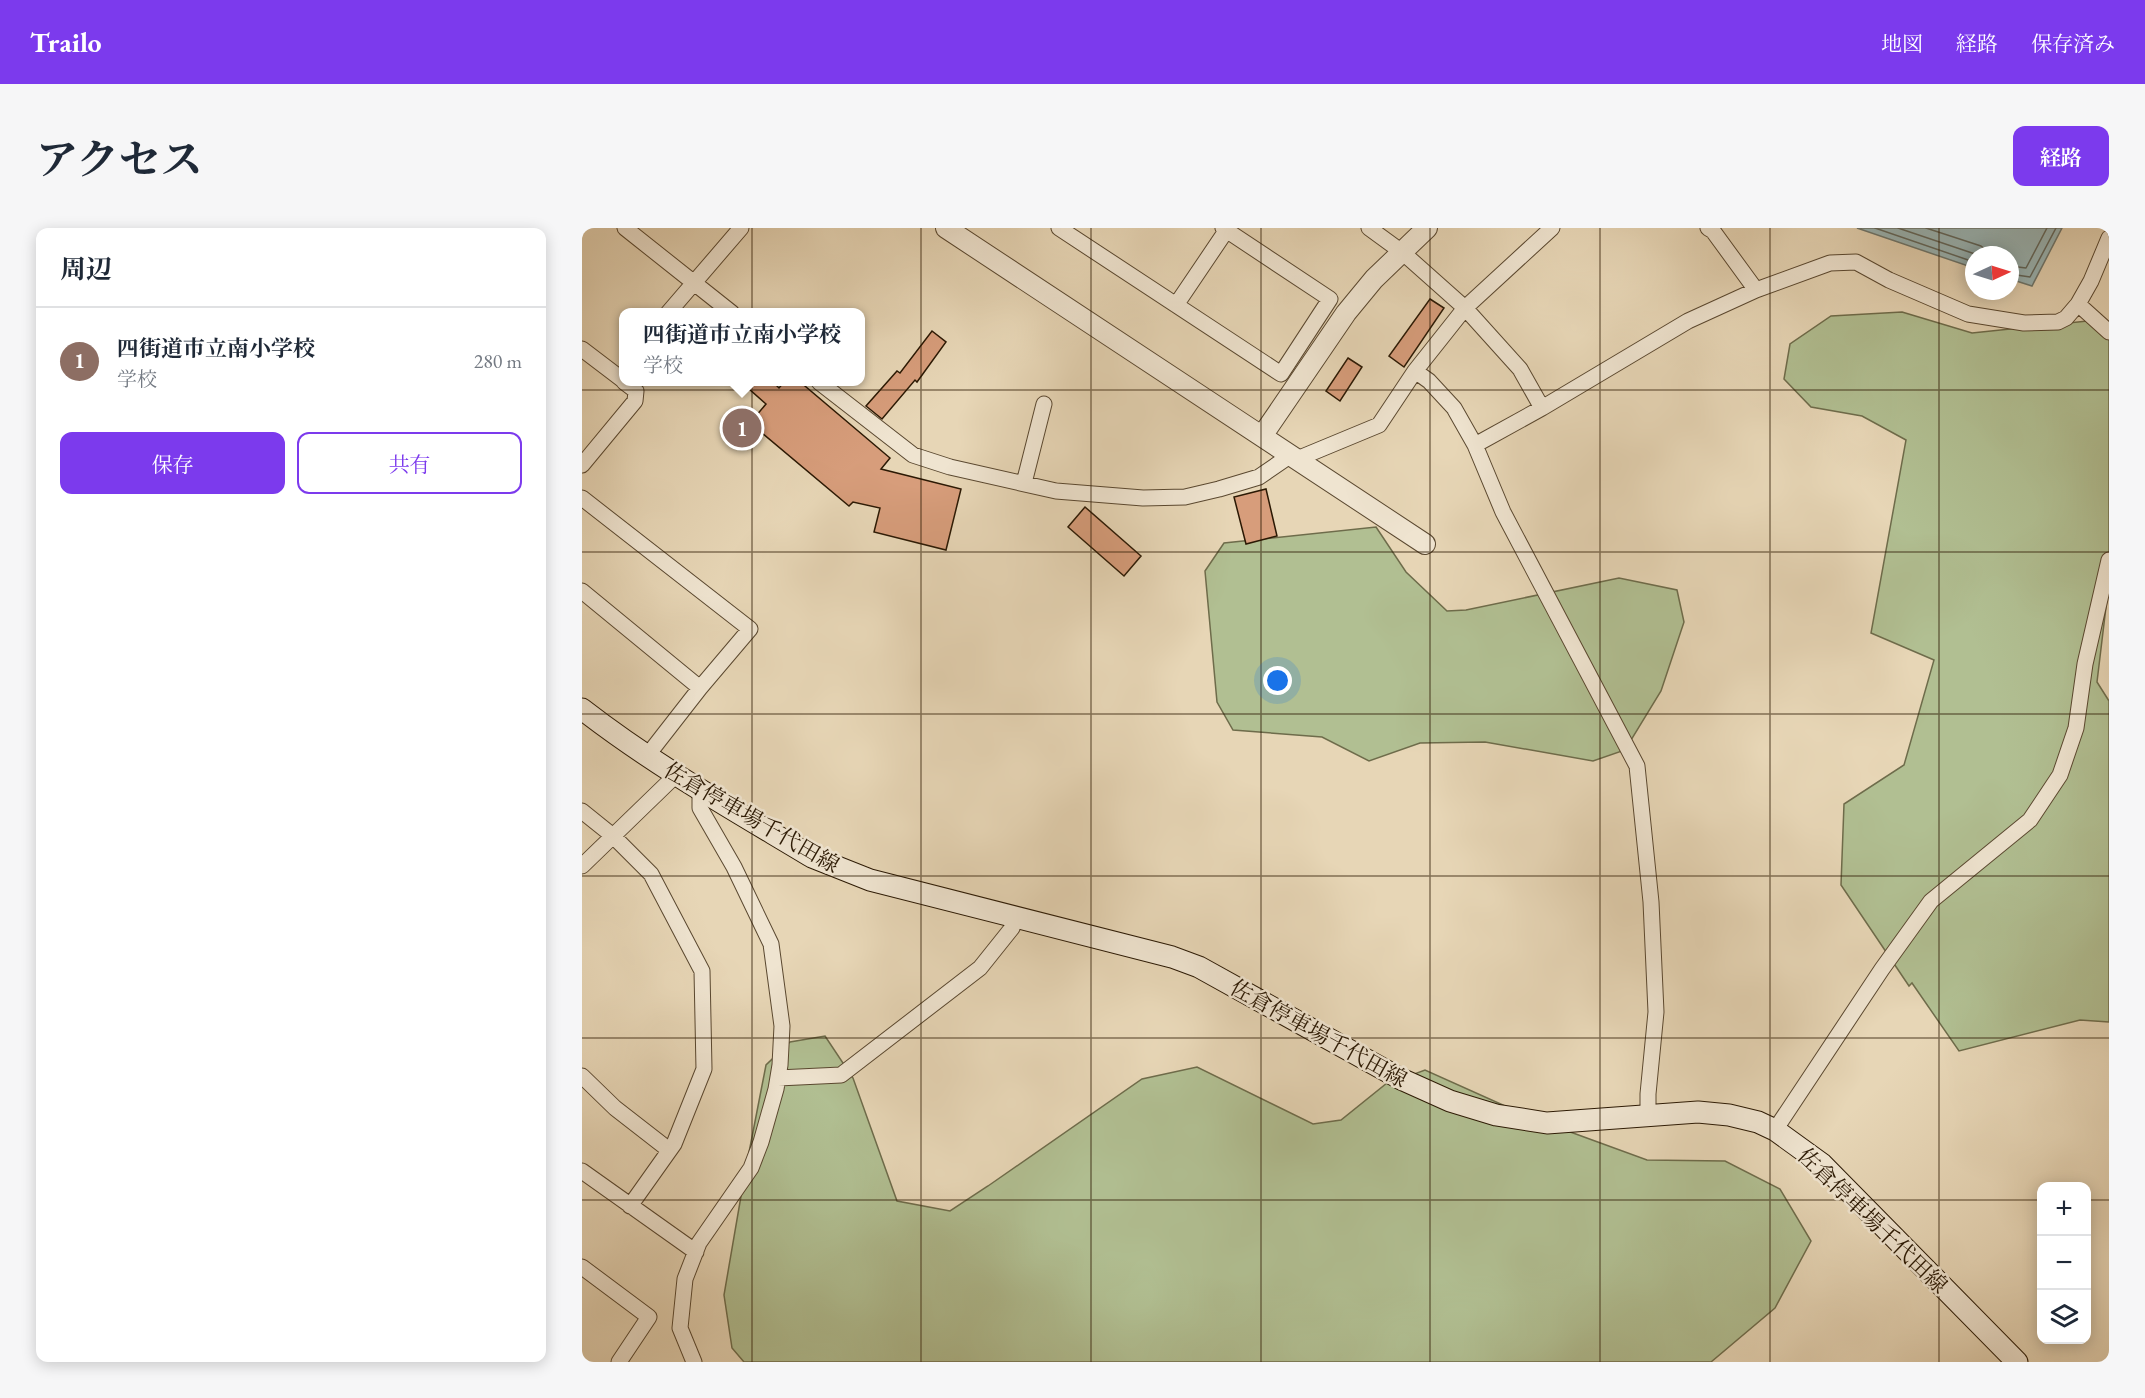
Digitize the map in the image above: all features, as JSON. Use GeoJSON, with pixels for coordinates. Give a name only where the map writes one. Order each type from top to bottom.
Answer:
{"type":"FeatureCollection","features":[{"type":"Feature","properties":{"kind":"main road","name":"佐倉停車場千代田線"},"geometry":{"type":"LineString","coordinates":[[582,709],[676,775],[830,866],[870,880],[1172,957],[1199,968],[1401,1079],[1450,1101],[1496,1115],[1547,1123],[1698,1113],[1729,1115],[1758,1122],[1776,1130],[1822,1164],[2017,1362]]}},
{"type":"Feature","properties":{"kind":"street"},"geometry":{"type":"LineString","coordinates":[[625,228],[727,308]]}},
{"type":"Feature","properties":{"kind":"street"},"geometry":{"type":"LineString","coordinates":[[671,308],[741,228]]}},
{"type":"Feature","properties":{"kind":"street"},"geometry":{"type":"LineString","coordinates":[[946,228],[1425,544]]}},
{"type":"Feature","properties":{"kind":"street"},"geometry":{"type":"LineString","coordinates":[[1059,228],[1176,305],[1281,374],[1330,299],[1226,229],[1176,305]]}},
{"type":"Feature","properties":{"kind":"street"},"geometry":{"type":"LineString","coordinates":[[1369,228],[1402,252],[1466,308],[1520,369],[1542,408]]}},
{"type":"Feature","properties":{"kind":"street"},"geometry":{"type":"LineString","coordinates":[[1262,436],[1346,313],[1374,279],[1427,228]]}},
{"type":"Feature","properties":{"kind":"street"},"geometry":{"type":"LineString","coordinates":[[825,386],[913,455],[950,467],[1079,494],[1143,498],[1185,497],[1259,477],[1294,457],[1378,425],[1415,371],[1466,308],[1552,228]]}},
{"type":"Feature","properties":{"kind":"street"},"geometry":{"type":"LineString","coordinates":[[1708,228],[1713,231],[1756,290]]}},
{"type":"Feature","properties":{"kind":"street"},"geometry":{"type":"LineString","coordinates":[[1475,445],[1688,321],[1756,290],[1830,262],[1856,262],[1889,280],[1968,314],[2024,323],[2050,323],[2066,318],[2078,304],[2091,281],[2109,238]]}},
{"type":"Feature","properties":{"kind":"street"},"geometry":{"type":"LineString","coordinates":[[2078,304],[2109,332]]}},
{"type":"Feature","properties":{"kind":"street"},"geometry":{"type":"LineString","coordinates":[[582,349],[619,374]]}},
{"type":"Feature","properties":{"kind":"street"},"geometry":{"type":"LineString","coordinates":[[1415,371],[1429,381],[1454,408],[1475,445],[1503,512],[1637,766],[1651,902],[1656,1011],[1648,1115]]}},
{"type":"Feature","properties":{"kind":"street"},"geometry":{"type":"LineString","coordinates":[[582,465],[635,401],[636,391],[631,386]]}},
{"type":"Feature","properties":{"kind":"street"},"geometry":{"type":"LineString","coordinates":[[1024,483],[1044,404]]}},
{"type":"Feature","properties":{"kind":"street"},"geometry":{"type":"LineString","coordinates":[[582,498],[750,629],[647,756]]}},
{"type":"Feature","properties":{"kind":"street"},"geometry":{"type":"LineString","coordinates":[[1776,1130],[1882,969],[1931,901],[2030,819],[2060,775],[2076,728],[2085,664],[2109,560]]}},
{"type":"Feature","properties":{"kind":"street"},"geometry":{"type":"LineString","coordinates":[[582,591],[700,688]]}},
{"type":"Feature","properties":{"kind":"street"},"geometry":{"type":"LineString","coordinates":[[582,866],[676,775]]}},
{"type":"Feature","properties":{"kind":"street"},"geometry":{"type":"LineString","coordinates":[[694,1362],[680,1328],[685,1279],[699,1243],[751,1168],[770,1117],[778,1078],[782,1026],[771,944],[734,867],[700,808],[700,790]]}},
{"type":"Feature","properties":{"kind":"street"},"geometry":{"type":"LineString","coordinates":[[582,811],[613,836],[651,874],[702,971],[704,1069],[669,1150],[630,1206]]}},
{"type":"Feature","properties":{"kind":"street"},"geometry":{"type":"LineString","coordinates":[[778,1078],[841,1075],[980,968],[1012,928],[1016,918]]}},
{"type":"Feature","properties":{"kind":"street"},"geometry":{"type":"LineString","coordinates":[[582,1076],[615,1108],[669,1150]]}},
{"type":"Feature","properties":{"kind":"street"},"geometry":{"type":"LineString","coordinates":[[582,1171],[696,1252]]}},
{"type":"Feature","properties":{"kind":"street"},"geometry":{"type":"LineString","coordinates":[[582,1267],[649,1317],[619,1362]]}},
{"type":"Feature","properties":{"kind":"green space"},"geometry":{"type":"Polygon","coordinates":[[[1902,312],[1972,333],[2097,320],[2109,335],[2109,582],[2097,682],[2109,701],[2109,1022],[2080,1020],[1959,1051],[1912,983],[1909,986],[1841,885],[1844,804],[1904,765],[1934,660],[1871,633],[1906,440],[1862,416],[1811,407],[1784,379],[1790,344],[1831,316],[1902,312]]]}},
{"type":"Feature","properties":{"kind":"green space"},"geometry":{"type":"Polygon","coordinates":[[[1376,527],[1406,572],[1447,611],[1466,610],[1619,578],[1677,590],[1684,622],[1661,691],[1625,750],[1593,761],[1485,742],[1420,743],[1369,761],[1322,737],[1233,730],[1217,702],[1205,571],[1224,543],[1376,527]]]}},
{"type":"Feature","properties":{"kind":"green space"},"geometry":{"type":"Polygon","coordinates":[[[825,1036],[853,1078],[897,1201],[950,1211],[1142,1079],[1197,1067],[1313,1124],[1341,1120],[1392,1079],[1401,1079],[1425,1070],[1532,1118],[1647,1160],[1725,1161],[1780,1189],[1811,1241],[1775,1308],[1711,1362],[744,1362],[732,1348],[724,1295],[766,1065],[790,1042],[825,1036]]]}},
{"type":"Feature","properties":{"kind":"water"},"geometry":{"type":"Polygon","coordinates":[[[1857,228],[2062,228],[2032,286],[2019,282],[2019,246],[1965,246],[1965,265],[1857,228]]]}},
{"type":"Feature","properties":{"kind":"building"},"geometry":{"type":"Polygon","coordinates":[[[1430,299],[1444,308],[1404,367],[1389,356],[1430,299]]]}},
{"type":"Feature","properties":{"kind":"building"},"geometry":{"type":"Polygon","coordinates":[[[932,331],[946,342],[917,382],[915,380],[882,419],[866,406],[897,371],[900,373],[932,331]]]}},
{"type":"Feature","properties":{"kind":"building"},"geometry":{"type":"Polygon","coordinates":[[[1348,358],[1362,367],[1340,401],[1326,391],[1348,358]]]}},
{"type":"Feature","properties":{"kind":"building"},"geometry":{"type":"Polygon","coordinates":[[[746,386],[777,386],[779,388],[781,386],[805,386],[890,458],[881,469],[961,489],[946,550],[874,532],[880,508],[853,502],[849,506],[750,423],[766,404],[746,386]]]}},
{"type":"Feature","properties":{"kind":"building"},"geometry":{"type":"Polygon","coordinates":[[[1266,489],[1277,536],[1246,544],[1234,497],[1266,489]]]}},
{"type":"Feature","properties":{"kind":"building"},"geometry":{"type":"Polygon","coordinates":[[[1085,507],[1141,556],[1124,576],[1068,527],[1085,507]]]}},
{"type":"Feature","properties":{"kind":"place","name":"四街道市立南小学校"},"geometry":{"type":"Point","coordinates":[742,428]}}]}
